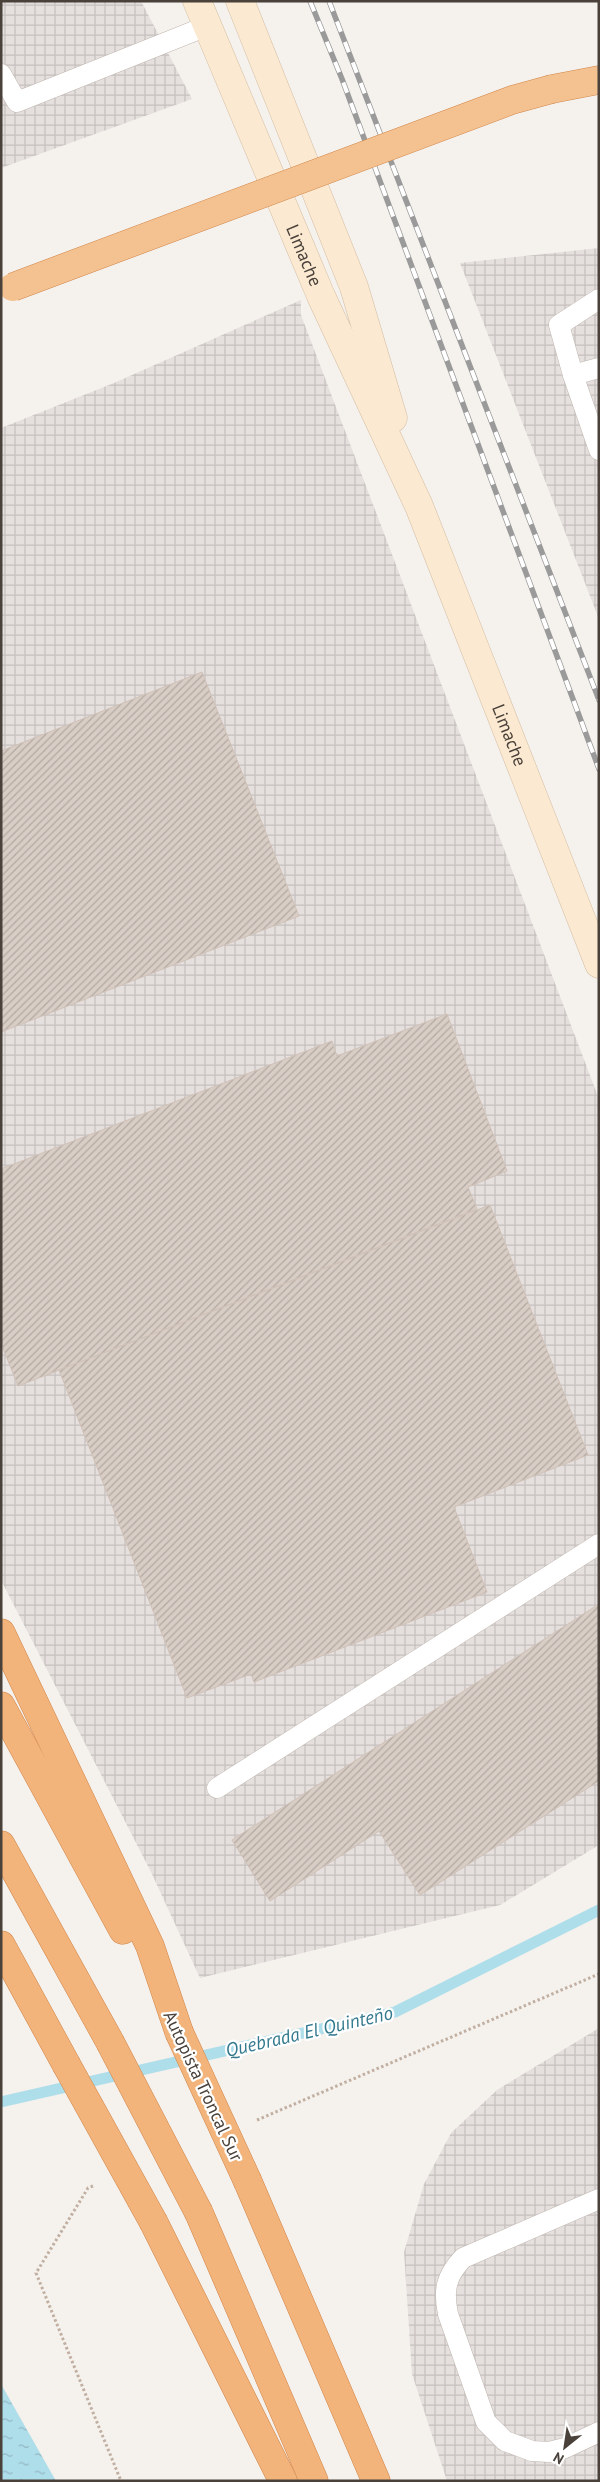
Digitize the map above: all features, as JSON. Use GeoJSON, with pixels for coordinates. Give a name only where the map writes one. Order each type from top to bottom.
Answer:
{"type":"FeatureCollection","features":[{"type":"Feature","properties":{"kind":"highway"},"geometry":{"type":"LineString","coordinates":[[7,289],[512,100],[552,89],[599,80]]}},
{"type":"Feature","properties":{"kind":"highway"},"geometry":{"type":"LineString","coordinates":[[1,1633],[150,1946],[179,2032]]}},
{"type":"Feature","properties":{"kind":"highway","name":"Autopista Troncal Sur"},"geometry":{"type":"LineString","coordinates":[[1,1706],[179,2032],[248,2182],[376,2481]]}},
{"type":"Feature","properties":{"kind":"highway"},"geometry":{"type":"LineString","coordinates":[[1,1844],[110,2042],[199,2213],[314,2481]]}},
{"type":"Feature","properties":{"kind":"highway"},"geometry":{"type":"LineString","coordinates":[[1,1945],[154,2222],[283,2481]]}},
{"type":"Feature","properties":{"kind":"main road","name":"Limache"},"geometry":{"type":"LineString","coordinates":[[197,1],[321,296],[419,506],[599,964]]}},
{"type":"Feature","properties":{"kind":"main road","name":"Limache"},"geometry":{"type":"LineString","coordinates":[[240,1],[354,287],[419,506]]}},
{"type":"Feature","properties":{"kind":"lane"},"geometry":{"type":"LineString","coordinates":[[1,74],[17,102],[207,26]]}},
{"type":"Feature","properties":{"kind":"lane"},"geometry":{"type":"LineString","coordinates":[[599,299],[559,325],[573,375],[599,450]]}},
{"type":"Feature","properties":{"kind":"lane"},"geometry":{"type":"LineString","coordinates":[[573,375],[599,368]]}},
{"type":"Feature","properties":{"kind":"lane"},"geometry":{"type":"LineString","coordinates":[[217,1788],[599,1544]]}},
{"type":"Feature","properties":{"kind":"lane"},"geometry":{"type":"LineString","coordinates":[[599,2199],[463,2258],[453,2269],[446,2281],[444,2298],[486,2422],[500,2436],[516,2447],[532,2451],[549,2452],[565,2448],[599,2432]]}},
{"type":"Feature","properties":{"kind":"path"},"geometry":{"type":"LineString","coordinates":[[251,2122],[599,1974]]}},
{"type":"Feature","properties":{"kind":"path"},"geometry":{"type":"LineString","coordinates":[[97,2184],[88,2188],[36,2273],[121,2481]]}},
{"type":"Feature","properties":{"kind":"shaded area"},"geometry":{"type":"Polygon","coordinates":[[[1,1],[141,1],[192,99],[1,168],[1,1]]]}},
{"type":"Feature","properties":{"kind":"shaded area"},"geometry":{"type":"Polygon","coordinates":[[[599,248],[599,619],[460,263],[599,248]]]}},
{"type":"Feature","properties":{"kind":"shaded area"},"geometry":{"type":"Polygon","coordinates":[[[301,300],[301,315],[599,1099],[599,1845],[500,1905],[200,1978],[151,1872],[1,1580],[1,428],[114,383],[301,300]]]}},
{"type":"Feature","properties":{"kind":"shaded area"},"geometry":{"type":"Polygon","coordinates":[[[599,2028],[599,2481],[447,2481],[412,2374],[404,2252],[424,2184],[451,2133],[497,2090],[599,2028]]]}},
{"type":"Feature","properties":{"kind":"water"},"geometry":{"type":"Polygon","coordinates":[[[1,2384],[56,2481],[1,2481],[1,2384]]]}},
{"type":"Feature","properties":{"kind":"building"},"geometry":{"type":"Polygon","coordinates":[[[202,672],[299,916],[1,1032],[1,751],[202,672]]]}},
{"type":"Feature","properties":{"kind":"building"},"geometry":{"type":"Polygon","coordinates":[[[447,1014],[507,1171],[468,1187],[477,1209],[18,1386],[1,1343],[1,1169],[332,1041],[337,1056],[447,1014]]]}},
{"type":"Feature","properties":{"kind":"building"},"geometry":{"type":"Polygon","coordinates":[[[490,1205],[588,1455],[454,1507],[487,1592],[254,1682],[251,1674],[187,1698],[59,1370],[490,1205]]]}},
{"type":"Feature","properties":{"kind":"building"},"geometry":{"type":"Polygon","coordinates":[[[599,1604],[599,1781],[420,1895],[379,1831],[270,1901],[232,1840],[599,1604]]]}},
{"type":"Feature","properties":{"kind":"waterway","name":"Quebrada El Quinteño"},"geometry":{"type":"LineString","coordinates":[[1,2102],[395,2012],[599,1910]]}},
{"type":"Feature","properties":{"kind":"railway"},"geometry":{"type":"LineString","coordinates":[[310,1],[342,79],[599,769]]}},
{"type":"Feature","properties":{"kind":"railway"},"geometry":{"type":"LineString","coordinates":[[329,1],[599,700]]}}]}
